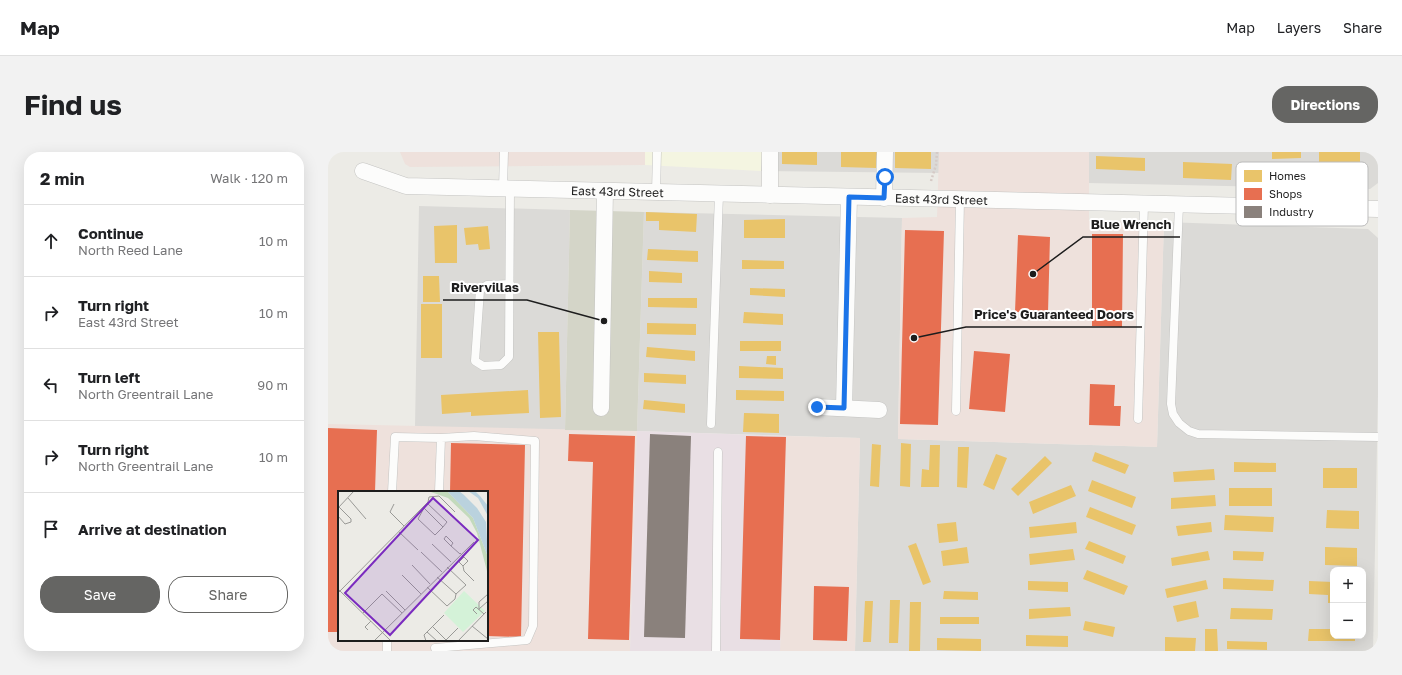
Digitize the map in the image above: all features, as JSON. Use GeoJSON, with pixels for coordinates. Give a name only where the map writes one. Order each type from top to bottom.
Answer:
{"type":"FeatureCollection","features":[{"type":"Feature","properties":{"kind":"street"},"geometry":{"type":"LineString","coordinates":[[770,152],[770,195]]}},
{"type":"Feature","properties":{"kind":"street"},"geometry":{"type":"LineString","coordinates":[[884,198],[885,152]]}},
{"type":"Feature","properties":{"kind":"street","name":"East 43rd Street"},"geometry":{"type":"LineString","coordinates":[[363,171],[406,186],[1236,206]]}},
{"type":"Feature","properties":{"kind":"street"},"geometry":{"type":"LineString","coordinates":[[601,408],[605,191]]}},
{"type":"Feature","properties":{"kind":"street"},"geometry":{"type":"LineString","coordinates":[[844,408],[849,197]]}},
{"type":"Feature","properties":{"kind":"street","name":"East 43rd Street"},"geometry":{"type":"LineString","coordinates":[[1368,210],[1378,210]]}},
{"type":"Feature","properties":{"kind":"street"},"geometry":{"type":"LineString","coordinates":[[817,407],[879,410]]}},
{"type":"Feature","properties":{"kind":"lane"},"geometry":{"type":"LineString","coordinates":[[504,152],[507,189],[510,284],[509,357],[501,365],[483,366],[475,360],[480,290],[487,285],[510,284]]}},
{"type":"Feature","properties":{"kind":"lane"},"geometry":{"type":"LineString","coordinates":[[656,192],[657,152]]}},
{"type":"Feature","properties":{"kind":"lane"},"geometry":{"type":"LineString","coordinates":[[711,424],[719,194]]}},
{"type":"Feature","properties":{"kind":"lane"},"geometry":{"type":"LineString","coordinates":[[956,411],[960,200]]}},
{"type":"Feature","properties":{"kind":"lane"},"geometry":{"type":"LineString","coordinates":[[1138,419],[1144,204]]}},
{"type":"Feature","properties":{"kind":"lane"},"geometry":{"type":"LineString","coordinates":[[1178,205],[1171,383],[1173,414],[1179,423],[1189,431],[1198,434],[1378,437]]}},
{"type":"Feature","properties":{"kind":"lane"},"geometry":{"type":"LineString","coordinates":[[392,491],[395,437],[441,438],[474,436],[535,441],[533,626],[527,640],[435,646]]}},
{"type":"Feature","properties":{"kind":"lane"},"geometry":{"type":"LineString","coordinates":[[439,491],[441,438]]}},
{"type":"Feature","properties":{"kind":"lane"},"geometry":{"type":"LineString","coordinates":[[716,651],[718,452]]}},
{"type":"Feature","properties":{"kind":"lane"},"geometry":{"type":"LineString","coordinates":[[387,651],[388,641]]}},
{"type":"Feature","properties":{"kind":"path"},"geometry":{"type":"LineString","coordinates":[[931,181],[936,165],[937,152]]}},
{"type":"Feature","properties":{"kind":"shaded area"},"geometry":{"type":"Polygon","coordinates":[[[400,152],[645,152],[645,165],[410,167],[405,164],[400,152]]]}},
{"type":"Feature","properties":{"kind":"shaded area"},"geometry":{"type":"Polygon","coordinates":[[[645,152],[762,152],[761,171],[645,165],[645,152]]]}},
{"type":"Feature","properties":{"kind":"shaded area"},"geometry":{"type":"Polygon","coordinates":[[[762,152],[939,152],[939,173],[761,171],[762,152]]]}},
{"type":"Feature","properties":{"kind":"shaded area"},"geometry":{"type":"Polygon","coordinates":[[[939,152],[1089,152],[1089,221],[1164,222],[1157,447],[898,439],[902,218],[937,217],[939,152]]]}},
{"type":"Feature","properties":{"kind":"shaded area"},"geometry":{"type":"Polygon","coordinates":[[[1089,152],[1378,152],[1378,183],[1370,189],[1368,189],[1368,162],[1236,162],[1236,186],[1088,183],[1089,152]]]}},
{"type":"Feature","properties":{"kind":"shaded area"},"geometry":{"type":"Polygon","coordinates":[[[419,206],[570,210],[565,430],[415,427],[419,206]]]}},
{"type":"Feature","properties":{"kind":"shaded area"},"geometry":{"type":"Polygon","coordinates":[[[570,210],[644,212],[637,431],[565,430],[570,210]]]}},
{"type":"Feature","properties":{"kind":"shaded area"},"geometry":{"type":"Polygon","coordinates":[[[644,212],[902,218],[898,439],[1157,447],[1164,222],[1236,224],[1236,226],[1368,229],[1378,238],[1378,394],[1373,651],[855,651],[860,438],[637,431],[644,212]]]}},
{"type":"Feature","properties":{"kind":"shaded area"},"geometry":{"type":"Polygon","coordinates":[[[328,424],[637,431],[630,651],[328,651],[328,424]]]}},
{"type":"Feature","properties":{"kind":"shaded area"},"geometry":{"type":"Polygon","coordinates":[[[637,431],[786,436],[780,651],[630,651],[637,431]]]}},
{"type":"Feature","properties":{"kind":"shaded area"},"geometry":{"type":"Polygon","coordinates":[[[786,436],[860,438],[855,651],[780,651],[786,436]]]}},
{"type":"Feature","properties":{"kind":"building: Homes"},"geometry":{"type":"Polygon","coordinates":[[[782,152],[817,152],[817,165],[782,164],[782,152]]]}},
{"type":"Feature","properties":{"kind":"building: Homes"},"geometry":{"type":"Polygon","coordinates":[[[841,152],[877,152],[876,168],[841,167],[841,152]]]}},
{"type":"Feature","properties":{"kind":"building: Homes"},"geometry":{"type":"Polygon","coordinates":[[[895,152],[931,152],[931,169],[895,168],[895,152]]]}},
{"type":"Feature","properties":{"kind":"building: Homes"},"geometry":{"type":"Polygon","coordinates":[[[1272,152],[1301,152],[1301,158],[1272,159],[1272,152]]]}},
{"type":"Feature","properties":{"kind":"building: Homes"},"geometry":{"type":"Polygon","coordinates":[[[1319,152],[1360,152],[1360,162],[1319,162],[1319,152]]]}},
{"type":"Feature","properties":{"kind":"building: Homes"},"geometry":{"type":"Polygon","coordinates":[[[1096,156],[1145,158],[1145,171],[1096,169],[1096,156]]]}},
{"type":"Feature","properties":{"kind":"building: Homes"},"geometry":{"type":"Polygon","coordinates":[[[1183,162],[1232,164],[1231,180],[1183,178],[1183,162]]]}},
{"type":"Feature","properties":{"kind":"building: Homes"},"geometry":{"type":"Polygon","coordinates":[[[646,212],[697,214],[696,232],[659,230],[659,221],[646,221],[646,212]]]}},
{"type":"Feature","properties":{"kind":"building: Homes"},"geometry":{"type":"Polygon","coordinates":[[[785,219],[785,238],[744,238],[744,220],[785,219]]]}},
{"type":"Feature","properties":{"kind":"building: Homes"},"geometry":{"type":"Polygon","coordinates":[[[457,225],[457,263],[435,263],[434,226],[457,225]]]}},
{"type":"Feature","properties":{"kind":"building: Homes"},"geometry":{"type":"Polygon","coordinates":[[[488,226],[490,249],[479,250],[478,244],[466,245],[464,228],[488,226]]]}},
{"type":"Feature","properties":{"kind":"building: Homes"},"geometry":{"type":"Polygon","coordinates":[[[648,249],[698,251],[698,262],[647,260],[648,249]]]}},
{"type":"Feature","properties":{"kind":"building: Homes"},"geometry":{"type":"Polygon","coordinates":[[[742,260],[784,261],[784,269],[742,269],[742,260]]]}},
{"type":"Feature","properties":{"kind":"building: Homes"},"geometry":{"type":"Polygon","coordinates":[[[649,271],[682,273],[682,283],[649,282],[649,271]]]}},
{"type":"Feature","properties":{"kind":"building: Homes"},"geometry":{"type":"Polygon","coordinates":[[[423,276],[439,276],[440,302],[423,302],[423,276]]]}},
{"type":"Feature","properties":{"kind":"building: Homes"},"geometry":{"type":"Polygon","coordinates":[[[750,288],[785,289],[785,297],[750,295],[750,288]]]}},
{"type":"Feature","properties":{"kind":"building: Homes"},"geometry":{"type":"Polygon","coordinates":[[[648,298],[697,298],[697,308],[648,307],[648,298]]]}},
{"type":"Feature","properties":{"kind":"building: Homes"},"geometry":{"type":"Polygon","coordinates":[[[421,304],[442,304],[442,358],[421,358],[421,304]]]}},
{"type":"Feature","properties":{"kind":"building: Homes"},"geometry":{"type":"Polygon","coordinates":[[[744,312],[783,314],[783,325],[743,323],[744,312]]]}},
{"type":"Feature","properties":{"kind":"building: Homes"},"geometry":{"type":"Polygon","coordinates":[[[647,323],[696,324],[696,335],[647,334],[647,323]]]}},
{"type":"Feature","properties":{"kind":"building: Homes"},"geometry":{"type":"Polygon","coordinates":[[[538,332],[559,332],[561,417],[540,418],[538,332]]]}},
{"type":"Feature","properties":{"kind":"building: Homes"},"geometry":{"type":"Polygon","coordinates":[[[740,341],[781,341],[781,351],[740,351],[740,341]]]}},
{"type":"Feature","properties":{"kind":"building: Homes"},"geometry":{"type":"Polygon","coordinates":[[[647,347],[695,351],[695,361],[646,357],[647,347]]]}},
{"type":"Feature","properties":{"kind":"building: Homes"},"geometry":{"type":"Polygon","coordinates":[[[767,356],[776,356],[776,365],[766,364],[767,356]]]}},
{"type":"Feature","properties":{"kind":"building: Homes"},"geometry":{"type":"Polygon","coordinates":[[[739,366],[783,368],[783,379],[739,378],[739,366]]]}},
{"type":"Feature","properties":{"kind":"building: Homes"},"geometry":{"type":"Polygon","coordinates":[[[644,373],[686,375],[686,384],[644,382],[644,373]]]}},
{"type":"Feature","properties":{"kind":"building: Homes"},"geometry":{"type":"Polygon","coordinates":[[[528,390],[529,413],[471,416],[471,412],[442,414],[441,395],[528,390]]]}},
{"type":"Feature","properties":{"kind":"building: Homes"},"geometry":{"type":"Polygon","coordinates":[[[736,390],[784,391],[784,401],[736,400],[736,390]]]}},
{"type":"Feature","properties":{"kind":"building: Homes"},"geometry":{"type":"Polygon","coordinates":[[[644,400],[685,404],[685,413],[643,409],[644,400]]]}},
{"type":"Feature","properties":{"kind":"building: Homes"},"geometry":{"type":"Polygon","coordinates":[[[744,413],[779,414],[779,433],[743,432],[744,413]]]}},
{"type":"Feature","properties":{"kind":"building: Homes"},"geometry":{"type":"Polygon","coordinates":[[[901,443],[911,444],[910,487],[900,486],[901,443]]]}},
{"type":"Feature","properties":{"kind":"building: Homes"},"geometry":{"type":"Polygon","coordinates":[[[872,444],[881,445],[879,487],[870,486],[872,444]]]}},
{"type":"Feature","properties":{"kind":"building: Homes"},"geometry":{"type":"Polygon","coordinates":[[[930,445],[940,445],[939,487],[921,487],[922,469],[929,470],[930,445]]]}},
{"type":"Feature","properties":{"kind":"building: Homes"},"geometry":{"type":"Polygon","coordinates":[[[958,447],[969,447],[967,488],[957,487],[958,447]]]}},
{"type":"Feature","properties":{"kind":"building: Homes"},"geometry":{"type":"Polygon","coordinates":[[[1095,452],[1129,465],[1125,474],[1092,461],[1095,452]]]}},
{"type":"Feature","properties":{"kind":"building: Homes"},"geometry":{"type":"Polygon","coordinates":[[[996,454],[1007,458],[994,490],[983,485],[996,454]]]}},
{"type":"Feature","properties":{"kind":"building: Homes"},"geometry":{"type":"Polygon","coordinates":[[[1045,456],[1052,463],[1018,496],[1011,489],[1045,456]]]}},
{"type":"Feature","properties":{"kind":"building: Homes"},"geometry":{"type":"Polygon","coordinates":[[[1234,462],[1276,463],[1276,472],[1234,472],[1234,462]]]}},
{"type":"Feature","properties":{"kind":"building: Homes"},"geometry":{"type":"Polygon","coordinates":[[[1323,468],[1357,468],[1357,488],[1323,488],[1323,468]]]}},
{"type":"Feature","properties":{"kind":"building: Homes"},"geometry":{"type":"Polygon","coordinates":[[[1214,469],[1215,480],[1174,482],[1173,472],[1214,469]]]}},
{"type":"Feature","properties":{"kind":"building: Homes"},"geometry":{"type":"Polygon","coordinates":[[[1092,480],[1136,497],[1132,508],[1088,491],[1092,480]]]}},
{"type":"Feature","properties":{"kind":"building: Homes"},"geometry":{"type":"Polygon","coordinates":[[[1071,485],[1076,496],[1033,514],[1029,502],[1071,485]]]}},
{"type":"Feature","properties":{"kind":"building: Homes"},"geometry":{"type":"Polygon","coordinates":[[[1229,488],[1272,488],[1272,506],[1229,506],[1229,488]]]}},
{"type":"Feature","properties":{"kind":"building: Homes"},"geometry":{"type":"Polygon","coordinates":[[[1215,495],[1216,506],[1171,509],[1171,498],[1215,495]]]}},
{"type":"Feature","properties":{"kind":"building: Homes"},"geometry":{"type":"Polygon","coordinates":[[[1090,507],[1136,525],[1132,535],[1086,517],[1090,507]]]}},
{"type":"Feature","properties":{"kind":"building: Homes"},"geometry":{"type":"Polygon","coordinates":[[[1327,510],[1359,511],[1359,529],[1326,528],[1327,510]]]}},
{"type":"Feature","properties":{"kind":"building: Homes"},"geometry":{"type":"Polygon","coordinates":[[[1225,515],[1274,517],[1273,532],[1224,530],[1225,515]]]}},
{"type":"Feature","properties":{"kind":"building: Homes"},"geometry":{"type":"Polygon","coordinates":[[[956,522],[958,541],[939,543],[937,524],[956,522]]]}},
{"type":"Feature","properties":{"kind":"building: Homes"},"geometry":{"type":"Polygon","coordinates":[[[1076,522],[1077,533],[1030,538],[1029,527],[1076,522]]]}},
{"type":"Feature","properties":{"kind":"building: Homes"},"geometry":{"type":"Polygon","coordinates":[[[1211,522],[1212,532],[1178,536],[1176,526],[1211,522]]]}},
{"type":"Feature","properties":{"kind":"building: Homes"},"geometry":{"type":"Polygon","coordinates":[[[1089,541],[1126,556],[1123,564],[1085,549],[1089,541]]]}},
{"type":"Feature","properties":{"kind":"building: Homes"},"geometry":{"type":"Polygon","coordinates":[[[916,543],[931,582],[923,585],[908,546],[916,543]]]}},
{"type":"Feature","properties":{"kind":"building: Homes"},"geometry":{"type":"Polygon","coordinates":[[[967,547],[969,563],[943,566],[941,551],[967,547]]]}},
{"type":"Feature","properties":{"kind":"building: Homes"},"geometry":{"type":"Polygon","coordinates":[[[1325,547],[1357,548],[1357,566],[1325,565],[1325,547]]]}},
{"type":"Feature","properties":{"kind":"building: Homes"},"geometry":{"type":"Polygon","coordinates":[[[1073,549],[1075,560],[1030,565],[1029,554],[1073,549]]]}},
{"type":"Feature","properties":{"kind":"building: Homes"},"geometry":{"type":"Polygon","coordinates":[[[1208,551],[1210,560],[1172,566],[1171,558],[1208,551]]]}},
{"type":"Feature","properties":{"kind":"building: Homes"},"geometry":{"type":"Polygon","coordinates":[[[1233,551],[1264,552],[1263,561],[1233,560],[1233,551]]]}},
{"type":"Feature","properties":{"kind":"building: Homes"},"geometry":{"type":"Polygon","coordinates":[[[1087,570],[1128,586],[1124,595],[1083,579],[1087,570]]]}},
{"type":"Feature","properties":{"kind":"building: Homes"},"geometry":{"type":"Polygon","coordinates":[[[1223,578],[1274,580],[1273,591],[1223,589],[1223,578]]]}},
{"type":"Feature","properties":{"kind":"building: Homes"},"geometry":{"type":"Polygon","coordinates":[[[1206,580],[1208,589],[1167,598],[1165,589],[1206,580]]]}},
{"type":"Feature","properties":{"kind":"building: Homes"},"geometry":{"type":"Polygon","coordinates":[[[1028,581],[1068,582],[1068,592],[1028,590],[1028,581]]]}},
{"type":"Feature","properties":{"kind":"building: Homes"},"geometry":{"type":"Polygon","coordinates":[[[1309,581],[1330,582],[1330,603],[1328,603],[1328,595],[1309,594],[1309,581]]]}},
{"type":"Feature","properties":{"kind":"building: Homes"},"geometry":{"type":"Polygon","coordinates":[[[944,591],[978,592],[978,600],[943,599],[944,591]]]}},
{"type":"Feature","properties":{"kind":"building: Homes"},"geometry":{"type":"Polygon","coordinates":[[[890,600],[900,600],[898,643],[889,643],[890,600]]]}},
{"type":"Feature","properties":{"kind":"building: Homes"},"geometry":{"type":"Polygon","coordinates":[[[865,601],[873,601],[871,642],[863,642],[865,601]]]}},
{"type":"Feature","properties":{"kind":"building: Homes"},"geometry":{"type":"Polygon","coordinates":[[[1196,601],[1199,617],[1177,622],[1173,606],[1196,601]]]}},
{"type":"Feature","properties":{"kind":"building: Homes"},"geometry":{"type":"Polygon","coordinates":[[[910,602],[921,602],[920,651],[909,651],[910,602]]]}},
{"type":"Feature","properties":{"kind":"building: Homes"},"geometry":{"type":"Polygon","coordinates":[[[1070,607],[1071,616],[1029,619],[1029,609],[1070,607]]]}},
{"type":"Feature","properties":{"kind":"building: Homes"},"geometry":{"type":"Polygon","coordinates":[[[1231,608],[1273,609],[1272,620],[1230,619],[1231,608]]]}},
{"type":"Feature","properties":{"kind":"building: Homes"},"geometry":{"type":"Polygon","coordinates":[[[940,617],[979,617],[979,624],[940,624],[940,617]]]}},
{"type":"Feature","properties":{"kind":"building: Homes"},"geometry":{"type":"Polygon","coordinates":[[[1085,621],[1115,627],[1113,637],[1083,630],[1085,621]]]}},
{"type":"Feature","properties":{"kind":"building: Homes"},"geometry":{"type":"Polygon","coordinates":[[[1205,629],[1217,629],[1218,651],[1205,651],[1205,629]]]}},
{"type":"Feature","properties":{"kind":"building: Homes"},"geometry":{"type":"Polygon","coordinates":[[[1309,629],[1330,629],[1330,639],[1355,639],[1355,641],[1308,641],[1309,629]]]}},
{"type":"Feature","properties":{"kind":"building: Homes"},"geometry":{"type":"Polygon","coordinates":[[[1026,635],[1068,636],[1068,647],[1026,646],[1026,635]]]}},
{"type":"Feature","properties":{"kind":"building: Homes"},"geometry":{"type":"Polygon","coordinates":[[[1165,637],[1196,638],[1195,651],[1165,651],[1165,637]]]}},
{"type":"Feature","properties":{"kind":"building: Homes"},"geometry":{"type":"Polygon","coordinates":[[[937,638],[981,639],[981,651],[937,650],[937,638]]]}},
{"type":"Feature","properties":{"kind":"building: Homes"},"geometry":{"type":"Polygon","coordinates":[[[1227,641],[1267,642],[1267,650],[1227,649],[1227,641]]]}},
{"type":"Feature","properties":{"kind":"building: Shops"},"geometry":{"type":"Polygon","coordinates":[[[905,230],[944,231],[938,425],[900,424],[905,230]]]}},
{"type":"Feature","properties":{"kind":"building: Shops"},"geometry":{"type":"Polygon","coordinates":[[[1092,234],[1123,234],[1122,327],[1092,326],[1092,234]]]}},
{"type":"Feature","properties":{"kind":"building: Shops"},"geometry":{"type":"Polygon","coordinates":[[[1018,235],[1050,237],[1048,313],[1015,312],[1018,235]]]}},
{"type":"Feature","properties":{"kind":"building: Shops"},"geometry":{"type":"Polygon","coordinates":[[[974,351],[1010,354],[1005,412],[969,409],[974,351]]]}},
{"type":"Feature","properties":{"kind":"building: Shops"},"geometry":{"type":"Polygon","coordinates":[[[1090,384],[1115,385],[1114,406],[1121,406],[1120,426],[1089,425],[1090,384]]]}},
{"type":"Feature","properties":{"kind":"building: Shops"},"geometry":{"type":"Polygon","coordinates":[[[328,428],[377,430],[375,491],[338,491],[338,632],[328,632],[328,428]]]}},
{"type":"Feature","properties":{"kind":"building: Shops"},"geometry":{"type":"Polygon","coordinates":[[[569,434],[635,436],[629,640],[588,639],[593,462],[568,461],[569,434]]]}},
{"type":"Feature","properties":{"kind":"building: Shops"},"geometry":{"type":"Polygon","coordinates":[[[746,436],[786,437],[780,640],[740,639],[746,436]]]}},
{"type":"Feature","properties":{"kind":"building: Shops"},"geometry":{"type":"Polygon","coordinates":[[[451,443],[525,445],[521,637],[488,636],[488,491],[450,491],[451,443]]]}},
{"type":"Feature","properties":{"kind":"building: Shops"},"geometry":{"type":"Polygon","coordinates":[[[814,586],[849,587],[847,641],[813,640],[814,586]]]}},
{"type":"Feature","properties":{"kind":"building: Industry"},"geometry":{"type":"Polygon","coordinates":[[[650,434],[691,436],[685,638],[644,637],[650,434]]]}},
{"type":"Feature","properties":{"kind":"place","name":"Blue Wrench"},"geometry":{"type":"Point","coordinates":[1033,274]}},
{"type":"Feature","properties":{"kind":"place","name":"Rivervillas"},"geometry":{"type":"Point","coordinates":[604,321]}},
{"type":"Feature","properties":{"kind":"place","name":"Price's Guaranteed Doors"},"geometry":{"type":"Point","coordinates":[914,338]}},
{"type":"Feature","properties":{"kind":"route"},"geometry":{"type":"LineString","coordinates":[[817,407],[844,408],[849,197],[884,198],[885,177]]}}]}
